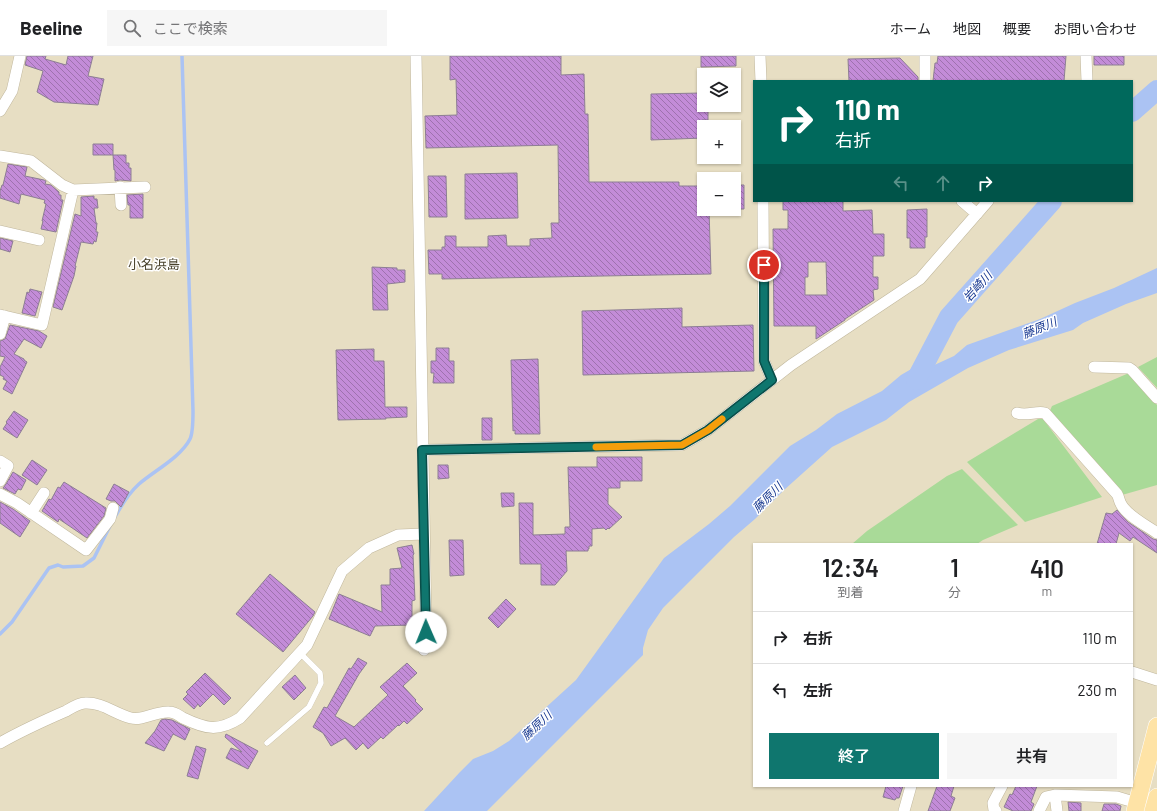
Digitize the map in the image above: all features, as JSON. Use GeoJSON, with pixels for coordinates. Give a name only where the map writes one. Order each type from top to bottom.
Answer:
{"type":"FeatureCollection","features":[{"type":"Feature","properties":{"kind":"main road"},"geometry":{"type":"LineString","coordinates":[[1136,807],[1157,726]]}},
{"type":"Feature","properties":{"kind":"main road"},"geometry":{"type":"LineString","coordinates":[[1153,811],[1157,797]]}},
{"type":"Feature","properties":{"kind":"street"},"geometry":{"type":"LineString","coordinates":[[0,111],[12,91],[20,56]]}},
{"type":"Feature","properties":{"kind":"street"},"geometry":{"type":"LineString","coordinates":[[416,56],[426,632],[424,650]]}},
{"type":"Feature","properties":{"kind":"street"},"geometry":{"type":"LineString","coordinates":[[760,56],[761,80]]}},
{"type":"Feature","properties":{"kind":"street"},"geometry":{"type":"LineString","coordinates":[[925,56],[925,80]]}},
{"type":"Feature","properties":{"kind":"street"},"geometry":{"type":"LineString","coordinates":[[1086,56],[1087,80]]}},
{"type":"Feature","properties":{"kind":"street"},"geometry":{"type":"LineString","coordinates":[[0,156],[31,161],[62,185],[73,190],[145,187]]}},
{"type":"Feature","properties":{"kind":"street"},"geometry":{"type":"LineString","coordinates":[[120,187],[121,205]]}},
{"type":"Feature","properties":{"kind":"street"},"geometry":{"type":"LineString","coordinates":[[0,334],[3,315],[42,325],[73,190]]}},
{"type":"Feature","properties":{"kind":"street"},"geometry":{"type":"LineString","coordinates":[[763,202],[764,361],[772,380]]}},
{"type":"Feature","properties":{"kind":"street"},"geometry":{"type":"LineString","coordinates":[[963,202],[976,214]]}},
{"type":"Feature","properties":{"kind":"street"},"geometry":{"type":"LineString","coordinates":[[422,450],[682,445],[708,430],[791,365],[920,279],[987,202]]}},
{"type":"Feature","properties":{"kind":"street"},"geometry":{"type":"LineString","coordinates":[[0,231],[39,240]]}},
{"type":"Feature","properties":{"kind":"street"},"geometry":{"type":"LineString","coordinates":[[1094,368],[1129,368],[1157,398]]}},
{"type":"Feature","properties":{"kind":"street"},"geometry":{"type":"LineString","coordinates":[[1018,413],[1039,412],[1046,414],[1117,494],[1121,504],[1127,512],[1157,533]]}},
{"type":"Feature","properties":{"kind":"street"},"geometry":{"type":"LineString","coordinates":[[0,461],[8,466],[0,481]]}},
{"type":"Feature","properties":{"kind":"street"},"geometry":{"type":"LineString","coordinates":[[31,513],[44,493]]}},
{"type":"Feature","properties":{"kind":"street"},"geometry":{"type":"LineString","coordinates":[[0,494],[86,550],[110,519],[113,508]]}},
{"type":"Feature","properties":{"kind":"street"},"geometry":{"type":"LineString","coordinates":[[0,743],[14,735],[84,703],[100,704],[133,719],[168,712],[175,713],[203,726],[220,728],[229,725],[240,718],[307,645],[342,571],[369,548],[398,535],[424,534]]}},
{"type":"Feature","properties":{"kind":"street"},"geometry":{"type":"LineString","coordinates":[[1133,672],[1157,680]]}},
{"type":"Feature","properties":{"kind":"street"},"geometry":{"type":"LineString","coordinates":[[904,811],[911,787]]}},
{"type":"Feature","properties":{"kind":"street"},"geometry":{"type":"LineString","coordinates":[[996,811],[994,810],[993,804],[1002,787]]}},
{"type":"Feature","properties":{"kind":"street"},"geometry":{"type":"LineString","coordinates":[[1039,811],[1046,797],[1055,795],[1117,797],[1136,807]]}},
{"type":"Feature","properties":{"kind":"street"},"geometry":{"type":"LineString","coordinates":[[1055,795],[1057,811]]}},
{"type":"Feature","properties":{"kind":"lane"},"geometry":{"type":"LineString","coordinates":[[267,743],[309,707],[321,683],[320,673],[300,653]]}},
{"type":"Feature","properties":{"kind":"green space"},"geometry":{"type":"Polygon","coordinates":[[[1157,357],[1157,388],[1138,367],[1157,357]]]}},
{"type":"Feature","properties":{"kind":"green space"},"geometry":{"type":"Polygon","coordinates":[[[1129,373],[1157,405],[1157,485],[1122,495],[1048,415],[1052,406],[1129,373]]]}},
{"type":"Feature","properties":{"kind":"green space"},"geometry":{"type":"Polygon","coordinates":[[[1038,419],[1043,419],[1102,497],[1025,522],[967,462],[1038,419]]]}},
{"type":"Feature","properties":{"kind":"green space"},"geometry":{"type":"Polygon","coordinates":[[[962,469],[1018,525],[978,543],[853,543],[867,531],[947,476],[962,469]]]}},
{"type":"Feature","properties":{"kind":"water","name":"藤原川"},"geometry":{"type":"Polygon","coordinates":[[[1157,268],[1157,293],[1126,304],[1083,323],[1073,330],[1009,350],[968,368],[909,402],[886,420],[832,447],[734,537],[663,608],[648,630],[643,648],[643,655],[487,811],[424,811],[473,759],[493,751],[509,741],[576,680],[664,558],[730,506],[790,446],[816,430],[837,414],[882,391],[901,375],[913,368],[930,367],[954,356],[967,345],[1040,319],[1157,268]]]}},
{"type":"Feature","properties":{"kind":"building"},"geometry":{"type":"Polygon","coordinates":[[[27,56],[46,56],[45,59],[66,65],[68,56],[93,56],[88,76],[104,79],[98,105],[54,102],[37,92],[43,71],[25,65],[27,56]]]}},
{"type":"Feature","properties":{"kind":"building"},"geometry":{"type":"Polygon","coordinates":[[[450,56],[561,56],[561,75],[584,74],[585,114],[588,114],[589,182],[679,182],[679,186],[697,186],[697,216],[709,216],[711,274],[442,279],[442,274],[429,274],[428,250],[442,250],[442,247],[445,247],[445,236],[456,236],[456,247],[488,247],[488,236],[506,235],[507,246],[530,246],[530,239],[552,238],[551,223],[559,223],[558,145],[426,148],[425,116],[457,115],[456,79],[450,80],[450,56]]]}},
{"type":"Feature","properties":{"kind":"building"},"geometry":{"type":"Polygon","coordinates":[[[701,56],[736,56],[736,66],[701,67],[701,56]]]}},
{"type":"Feature","properties":{"kind":"building"},"geometry":{"type":"Polygon","coordinates":[[[938,56],[1066,56],[1064,80],[933,80],[935,63],[937,63],[938,56]]]}},
{"type":"Feature","properties":{"kind":"building"},"geometry":{"type":"Polygon","coordinates":[[[1094,56],[1124,56],[1124,65],[1094,65],[1094,56]]]}},
{"type":"Feature","properties":{"kind":"building"},"geometry":{"type":"Polygon","coordinates":[[[900,58],[918,77],[918,80],[849,80],[848,59],[900,58]]]}},
{"type":"Feature","properties":{"kind":"building"},"geometry":{"type":"Polygon","coordinates":[[[697,93],[697,112],[708,112],[708,120],[697,120],[697,138],[651,140],[651,94],[697,93]]]}},
{"type":"Feature","properties":{"kind":"building"},"geometry":{"type":"Polygon","coordinates":[[[93,144],[113,144],[113,155],[93,155],[93,144]]]}},
{"type":"Feature","properties":{"kind":"building"},"geometry":{"type":"Polygon","coordinates":[[[113,155],[126,155],[126,163],[129,163],[129,168],[131,168],[131,181],[115,181],[113,155]]]}},
{"type":"Feature","properties":{"kind":"building"},"geometry":{"type":"Polygon","coordinates":[[[8,164],[27,167],[25,176],[44,180],[46,181],[45,184],[51,185],[59,192],[59,195],[61,195],[61,200],[63,200],[56,232],[41,229],[46,204],[44,203],[45,200],[21,194],[19,204],[0,198],[0,191],[8,164]]]}},
{"type":"Feature","properties":{"kind":"building"},"geometry":{"type":"Polygon","coordinates":[[[517,173],[518,218],[465,219],[465,174],[517,173]]]}},
{"type":"Feature","properties":{"kind":"building"},"geometry":{"type":"Polygon","coordinates":[[[428,176],[446,176],[447,217],[429,217],[428,176]]]}},
{"type":"Feature","properties":{"kind":"building"},"geometry":{"type":"Polygon","coordinates":[[[741,185],[744,185],[744,209],[741,209],[741,185]]]}},
{"type":"Feature","properties":{"kind":"building"},"geometry":{"type":"Polygon","coordinates":[[[143,194],[143,218],[130,218],[130,205],[128,205],[127,195],[143,194]]]}},
{"type":"Feature","properties":{"kind":"building"},"geometry":{"type":"Polygon","coordinates":[[[94,196],[94,199],[97,199],[98,208],[94,208],[97,223],[96,232],[98,232],[96,242],[94,241],[93,244],[81,242],[74,276],[62,310],[53,307],[75,214],[81,216],[81,197],[94,196]]]}},
{"type":"Feature","properties":{"kind":"building"},"geometry":{"type":"Polygon","coordinates":[[[783,202],[843,202],[843,211],[872,210],[873,234],[884,234],[884,256],[873,256],[873,277],[878,277],[878,289],[873,290],[874,300],[816,339],[816,326],[774,326],[773,229],[788,229],[788,210],[783,210],[783,202]],[[808,262],[808,277],[805,277],[805,295],[827,295],[826,262],[808,262]]]}},
{"type":"Feature","properties":{"kind":"building"},"geometry":{"type":"Polygon","coordinates":[[[927,209],[927,237],[925,237],[925,248],[910,248],[910,238],[907,238],[907,210],[927,209]]]}},
{"type":"Feature","properties":{"kind":"building"},"geometry":{"type":"Polygon","coordinates":[[[0,238],[13,241],[10,252],[0,249],[0,238]]]}},
{"type":"Feature","properties":{"kind":"building"},"geometry":{"type":"Polygon","coordinates":[[[372,267],[397,268],[397,270],[405,270],[405,282],[387,284],[388,310],[373,310],[372,267]]]}},
{"type":"Feature","properties":{"kind":"building"},"geometry":{"type":"Polygon","coordinates":[[[30,289],[42,292],[35,316],[22,313],[27,292],[29,293],[30,289]]]}},
{"type":"Feature","properties":{"kind":"building"},"geometry":{"type":"Polygon","coordinates":[[[682,308],[682,327],[753,325],[754,371],[583,375],[582,311],[682,308]]]}},
{"type":"Feature","properties":{"kind":"building"},"geometry":{"type":"Polygon","coordinates":[[[10,325],[39,331],[47,336],[41,348],[24,339],[14,354],[27,362],[12,394],[3,389],[7,381],[0,375],[0,367],[5,357],[0,356],[0,341],[5,339],[10,325]]]}},
{"type":"Feature","properties":{"kind":"building"},"geometry":{"type":"Polygon","coordinates":[[[436,348],[449,348],[449,361],[454,361],[454,383],[433,383],[434,373],[431,373],[431,361],[436,361],[436,348]]]}},
{"type":"Feature","properties":{"kind":"building"},"geometry":{"type":"Polygon","coordinates":[[[374,349],[374,361],[384,361],[385,407],[407,407],[407,417],[338,420],[336,350],[374,349]]]}},
{"type":"Feature","properties":{"kind":"building"},"geometry":{"type":"Polygon","coordinates":[[[538,359],[540,434],[515,434],[515,430],[513,431],[511,360],[538,359]]]}},
{"type":"Feature","properties":{"kind":"building"},"geometry":{"type":"Polygon","coordinates":[[[14,411],[28,420],[17,438],[3,429],[14,411]]]}},
{"type":"Feature","properties":{"kind":"building"},"geometry":{"type":"Polygon","coordinates":[[[482,418],[492,418],[492,440],[482,440],[482,418]]]}},
{"type":"Feature","properties":{"kind":"building"},"geometry":{"type":"Polygon","coordinates":[[[597,457],[642,457],[642,481],[620,481],[620,488],[608,488],[608,504],[622,517],[609,529],[592,529],[592,546],[589,546],[588,551],[566,551],[567,571],[555,585],[541,585],[541,564],[520,564],[519,503],[533,503],[533,535],[565,534],[565,527],[570,527],[568,467],[597,467],[597,457]]]}},
{"type":"Feature","properties":{"kind":"building"},"geometry":{"type":"Polygon","coordinates":[[[32,460],[47,470],[37,485],[22,475],[32,460]]]}},
{"type":"Feature","properties":{"kind":"building"},"geometry":{"type":"Polygon","coordinates":[[[438,465],[448,465],[449,478],[438,479],[438,465]]]}},
{"type":"Feature","properties":{"kind":"building"},"geometry":{"type":"Polygon","coordinates":[[[13,472],[26,480],[21,490],[18,489],[15,494],[3,488],[13,472]]]}},
{"type":"Feature","properties":{"kind":"building"},"geometry":{"type":"Polygon","coordinates":[[[64,482],[106,508],[104,516],[87,538],[59,519],[58,522],[42,511],[49,499],[51,500],[58,487],[60,488],[64,482]]]}},
{"type":"Feature","properties":{"kind":"building"},"geometry":{"type":"Polygon","coordinates":[[[114,484],[129,492],[121,507],[115,501],[106,499],[114,484]]]}},
{"type":"Feature","properties":{"kind":"building"},"geometry":{"type":"Polygon","coordinates":[[[501,493],[514,493],[514,506],[502,507],[501,493]]]}},
{"type":"Feature","properties":{"kind":"building"},"geometry":{"type":"Polygon","coordinates":[[[0,502],[30,521],[20,537],[0,523],[0,502]]]}},
{"type":"Feature","properties":{"kind":"building"},"geometry":{"type":"Polygon","coordinates":[[[1117,510],[1128,522],[1153,539],[1157,540],[1157,553],[1133,537],[1130,541],[1119,533],[1116,543],[1097,543],[1106,513],[1112,514],[1117,510]]]}},
{"type":"Feature","properties":{"kind":"building"},"geometry":{"type":"Polygon","coordinates":[[[449,540],[463,540],[464,575],[450,576],[449,540]]]}},
{"type":"Feature","properties":{"kind":"building"},"geometry":{"type":"Polygon","coordinates":[[[412,545],[414,554],[415,600],[412,601],[412,625],[375,626],[370,636],[329,619],[339,594],[382,612],[381,585],[390,585],[390,569],[402,568],[397,548],[412,545]]]}},
{"type":"Feature","properties":{"kind":"building"},"geometry":{"type":"Polygon","coordinates":[[[270,574],[315,612],[283,652],[236,614],[270,574]]]}},
{"type":"Feature","properties":{"kind":"building"},"geometry":{"type":"Polygon","coordinates":[[[506,599],[516,609],[498,628],[488,618],[506,599]]]}},
{"type":"Feature","properties":{"kind":"building"},"geometry":{"type":"Polygon","coordinates":[[[358,658],[367,663],[335,716],[354,727],[388,695],[380,687],[407,663],[417,673],[403,686],[423,709],[407,724],[404,721],[383,739],[381,737],[368,749],[363,743],[356,750],[345,738],[331,746],[323,733],[313,727],[324,707],[327,708],[349,668],[351,669],[358,658]]]}},
{"type":"Feature","properties":{"kind":"building"},"geometry":{"type":"Polygon","coordinates":[[[205,673],[231,698],[224,705],[213,694],[200,707],[198,704],[194,709],[183,699],[188,694],[186,692],[205,673]]]}},
{"type":"Feature","properties":{"kind":"building"},"geometry":{"type":"Polygon","coordinates":[[[295,675],[306,688],[294,700],[282,687],[295,675]]]}},
{"type":"Feature","properties":{"kind":"building"},"geometry":{"type":"Polygon","coordinates":[[[161,720],[172,720],[190,729],[185,740],[173,734],[164,751],[145,743],[155,731],[161,720]]]}},
{"type":"Feature","properties":{"kind":"building"},"geometry":{"type":"Polygon","coordinates":[[[226,734],[258,751],[248,769],[226,758],[231,748],[242,752],[225,737],[226,734]]]}},
{"type":"Feature","properties":{"kind":"building"},"geometry":{"type":"Polygon","coordinates":[[[196,746],[206,749],[198,779],[187,776],[196,746]]]}},
{"type":"Feature","properties":{"kind":"building"},"geometry":{"type":"Polygon","coordinates":[[[886,787],[903,787],[899,798],[896,798],[895,800],[883,797],[886,787]]]}},
{"type":"Feature","properties":{"kind":"building"},"geometry":{"type":"Polygon","coordinates":[[[937,787],[954,787],[951,796],[955,798],[950,811],[928,811],[937,787]]]}},
{"type":"Feature","properties":{"kind":"building"},"geometry":{"type":"Polygon","coordinates":[[[1016,787],[1037,787],[1031,802],[1034,804],[1031,811],[1013,811],[1004,807],[1010,794],[1012,795],[1016,787]]]}},
{"type":"Feature","properties":{"kind":"building"},"geometry":{"type":"Polygon","coordinates":[[[1068,802],[1081,803],[1081,811],[1069,811],[1068,802]]]}},
{"type":"Feature","properties":{"kind":"building"},"geometry":{"type":"Polygon","coordinates":[[[1104,804],[1116,804],[1121,806],[1120,811],[1102,811],[1104,804]]]}},
{"type":"Feature","properties":{"kind":"waterway"},"geometry":{"type":"LineString","coordinates":[[115,517],[126,499],[136,487],[174,458],[186,446],[190,439],[192,430],[193,411],[182,56]]}},
{"type":"Feature","properties":{"kind":"waterway","name":"岩崎川"},"geometry":{"type":"LineString","coordinates":[[1133,111],[1157,90]]}},
{"type":"Feature","properties":{"kind":"waterway","name":"岩崎川"},"geometry":{"type":"LineString","coordinates":[[916,380],[949,317],[1051,202]]}},
{"type":"Feature","properties":{"kind":"waterway"},"geometry":{"type":"LineString","coordinates":[[0,634],[12,622],[49,568],[58,565],[63,567],[83,566],[94,558],[110,526]]}},
{"type":"Feature","properties":{"kind":"slow traffic"},"geometry":{"type":"LineString","coordinates":[[596,447],[682,445],[708,430],[722,419]]}},
{"type":"Feature","properties":{"kind":"district","name":"小名浜島"},"geometry":{"type":"Point","coordinates":[154,264]}},
{"type":"Feature","properties":{"kind":"route"},"geometry":{"type":"LineString","coordinates":[[426,632],[422,450],[682,445],[708,430],[772,380],[764,361],[764,265]]}}]}
